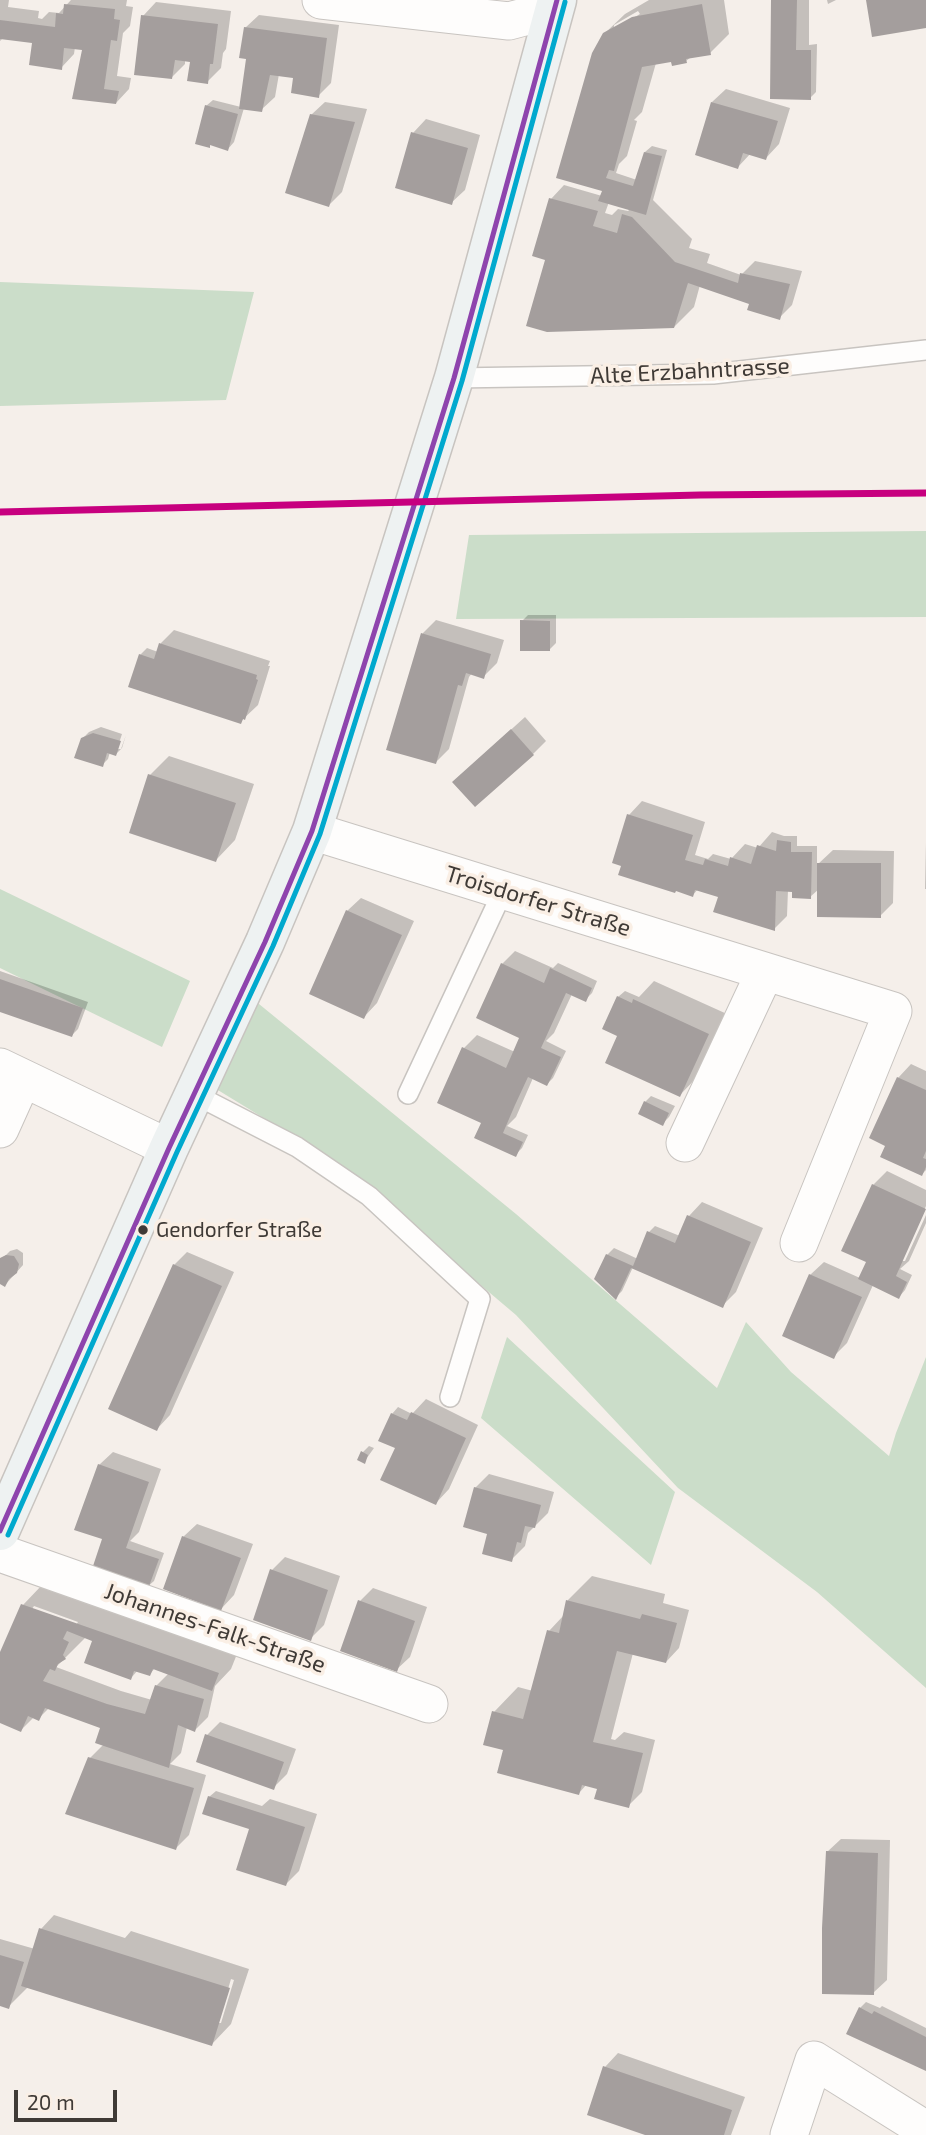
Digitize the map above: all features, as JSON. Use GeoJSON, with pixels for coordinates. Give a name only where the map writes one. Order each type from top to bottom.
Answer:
{"type":"FeatureCollection","features":[{"type":"Feature","properties":{"kind":"street"},"geometry":{"type":"LineString","coordinates":[[321,0],[509,21],[524,17],[551,0]]}},
{"type":"Feature","properties":{"kind":"street"},"geometry":{"type":"LineString","coordinates":[[0,1531],[312,831],[454,378],[557,0]]}},
{"type":"Feature","properties":{"kind":"street","name":"Troisdorfer Straße"},"geometry":{"type":"LineString","coordinates":[[312,831],[893,1011],[799,1242]]}},
{"type":"Feature","properties":{"kind":"street"},"geometry":{"type":"LineString","coordinates":[[685,1143],[765,972]]}},
{"type":"Feature","properties":{"kind":"street"},"geometry":{"type":"LineString","coordinates":[[0,1129],[11,1072],[169,1148]]}},
{"type":"Feature","properties":{"kind":"street","name":"Johannes-Falk-Straße"},"geometry":{"type":"LineString","coordinates":[[0,1553],[429,1704]]}},
{"type":"Feature","properties":{"kind":"street"},"geometry":{"type":"LineString","coordinates":[[789,2135],[814,2060],[926,2130]]}},
{"type":"Feature","properties":{"kind":"lane","name":"Alte Erzbahntrasse"},"geometry":{"type":"LineString","coordinates":[[454,378],[713,374],[926,350]]}},
{"type":"Feature","properties":{"kind":"lane"},"geometry":{"type":"LineString","coordinates":[[408,1094],[503,891]]}},
{"type":"Feature","properties":{"kind":"lane"},"geometry":{"type":"LineString","coordinates":[[194,1094],[297,1147],[369,1196],[480,1299],[450,1397]]}},
{"type":"Feature","properties":{"kind":"green space"},"geometry":{"type":"Polygon","coordinates":[[[0,282],[254,292],[226,400],[0,406],[0,282]]]}},
{"type":"Feature","properties":{"kind":"green space"},"geometry":{"type":"Polygon","coordinates":[[[926,531],[926,617],[456,619],[469,535],[926,531]]]}},
{"type":"Feature","properties":{"kind":"green space"},"geometry":{"type":"Polygon","coordinates":[[[0,889],[190,981],[162,1047],[0,968],[0,889]]]}},
{"type":"Feature","properties":{"kind":"green space"},"geometry":{"type":"Polygon","coordinates":[[[248,995],[516,1214],[717,1388],[746,1322],[791,1372],[889,1456],[926,1357],[926,1688],[817,1592],[678,1488],[516,1315],[334,1161],[208,1084],[248,995]]]}},
{"type":"Feature","properties":{"kind":"green space"},"geometry":{"type":"Polygon","coordinates":[[[507,1337],[675,1492],[651,1565],[481,1418],[507,1337]]]}},
{"type":"Feature","properties":{"kind":"building"},"geometry":{"type":"Polygon","coordinates":[[[771,0],[797,0],[796,50],[811,50],[811,100],[770,99],[771,0]]]}},
{"type":"Feature","properties":{"kind":"building"},"geometry":{"type":"Polygon","coordinates":[[[866,0],[926,0],[926,28],[872,37],[866,0]]]}},
{"type":"Feature","properties":{"kind":"building"},"geometry":{"type":"Polygon","coordinates":[[[64,4],[115,9],[114,19],[120,20],[117,41],[111,40],[104,89],[119,91],[116,104],[72,99],[82,50],[64,48],[62,70],[29,65],[32,43],[0,39],[0,20],[55,27],[56,13],[63,14],[64,4]]]}},
{"type":"Feature","properties":{"kind":"building"},"geometry":{"type":"Polygon","coordinates":[[[702,4],[711,55],[686,59],[687,63],[672,66],[671,62],[642,67],[614,171],[609,170],[606,178],[633,186],[644,152],[662,156],[646,215],[598,201],[602,191],[556,178],[592,53],[603,33],[632,17],[702,4]]]}},
{"type":"Feature","properties":{"kind":"building"},"geometry":{"type":"Polygon","coordinates":[[[141,15],[218,24],[208,84],[187,81],[190,62],[175,60],[172,79],[134,75],[141,15]]]}},
{"type":"Feature","properties":{"kind":"building"},"geometry":{"type":"Polygon","coordinates":[[[244,27],[327,38],[319,98],[291,93],[293,78],[270,75],[262,112],[239,109],[246,59],[239,58],[244,27]]]}},
{"type":"Feature","properties":{"kind":"building"},"geometry":{"type":"Polygon","coordinates":[[[711,102],[778,121],[766,160],[743,153],[738,169],[695,155],[711,102]]]}},
{"type":"Feature","properties":{"kind":"building"},"geometry":{"type":"Polygon","coordinates":[[[205,105],[238,114],[228,151],[210,145],[210,148],[195,144],[205,105]]]}},
{"type":"Feature","properties":{"kind":"building"},"geometry":{"type":"Polygon","coordinates":[[[310,114],[355,122],[329,207],[285,193],[310,114]]]}},
{"type":"Feature","properties":{"kind":"building"},"geometry":{"type":"Polygon","coordinates":[[[411,132],[468,148],[452,205],[395,188],[411,132]]]}},
{"type":"Feature","properties":{"kind":"building"},"geometry":{"type":"Polygon","coordinates":[[[549,198],[598,211],[593,226],[617,233],[622,214],[632,217],[675,262],[738,283],[740,273],[790,284],[780,320],[747,310],[749,304],[688,283],[674,328],[547,332],[526,326],[545,260],[532,256],[549,198]]]}},
{"type":"Feature","properties":{"kind":"building"},"geometry":{"type":"Polygon","coordinates":[[[520,620],[550,621],[550,651],[520,651],[520,620]]]}},
{"type":"Feature","properties":{"kind":"building"},"geometry":{"type":"Polygon","coordinates":[[[421,633],[491,654],[484,679],[466,673],[462,686],[458,685],[436,764],[386,750],[421,633]]]}},
{"type":"Feature","properties":{"kind":"building"},"geometry":{"type":"Polygon","coordinates":[[[159,643],[257,675],[258,680],[245,720],[243,719],[241,724],[128,687],[139,654],[154,659],[159,643]]]}},
{"type":"Feature","properties":{"kind":"building"},"geometry":{"type":"Polygon","coordinates":[[[511,729],[534,755],[475,807],[452,782],[511,729]]]}},
{"type":"Feature","properties":{"kind":"building"},"geometry":{"type":"Polygon","coordinates":[[[93,733],[121,741],[116,756],[107,753],[103,767],[74,758],[81,738],[93,733]]]}},
{"type":"Feature","properties":{"kind":"building"},"geometry":{"type":"Polygon","coordinates":[[[148,774],[236,803],[216,862],[129,833],[148,774]]]}},
{"type":"Feature","properties":{"kind":"building"},"geometry":{"type":"Polygon","coordinates":[[[627,814],[693,835],[685,860],[703,865],[705,859],[728,866],[730,857],[751,864],[757,845],[776,851],[777,840],[791,842],[791,852],[812,852],[811,899],[792,898],[792,892],[776,891],[775,931],[713,912],[718,897],[695,890],[693,897],[618,875],[621,866],[612,863],[627,814]]]}},
{"type":"Feature","properties":{"kind":"building"},"geometry":{"type":"Polygon","coordinates":[[[817,863],[881,863],[881,918],[817,917],[817,863]]]}},
{"type":"Feature","properties":{"kind":"building"},"geometry":{"type":"Polygon","coordinates":[[[346,910],[402,935],[364,1019],[309,994],[346,910]]]}},
{"type":"Feature","properties":{"kind":"building"},"geometry":{"type":"Polygon","coordinates":[[[501,963],[544,983],[550,968],[592,988],[586,1002],[566,993],[541,1048],[561,1057],[547,1086],[528,1077],[515,1105],[503,1133],[523,1142],[516,1157],[474,1138],[481,1123],[437,1103],[462,1047],[506,1068],[519,1038],[476,1018],[501,963]]]}},
{"type":"Feature","properties":{"kind":"building"},"geometry":{"type":"Polygon","coordinates":[[[0,979],[83,1008],[72,1037],[0,1012],[0,979]]]}},
{"type":"Feature","properties":{"kind":"building"},"geometry":{"type":"Polygon","coordinates":[[[617,996],[632,1003],[633,999],[709,1034],[680,1097],[605,1063],[617,1036],[602,1029],[617,996]]]}},
{"type":"Feature","properties":{"kind":"building"},"geometry":{"type":"Polygon","coordinates":[[[897,1077],[926,1090],[926,1151],[923,1158],[926,1159],[926,1167],[922,1176],[880,1157],[885,1146],[869,1138],[897,1077]]]}},
{"type":"Feature","properties":{"kind":"building"},"geometry":{"type":"Polygon","coordinates":[[[644,1101],[669,1113],[663,1126],[638,1114],[644,1101]]]}},
{"type":"Feature","properties":{"kind":"building"},"geometry":{"type":"Polygon","coordinates":[[[872,1184],[926,1209],[896,1276],[907,1282],[899,1299],[858,1279],[866,1262],[841,1251],[872,1184]]]}},
{"type":"Feature","properties":{"kind":"building"},"geometry":{"type":"Polygon","coordinates":[[[687,1215],[751,1242],[723,1308],[631,1268],[616,1300],[594,1279],[606,1254],[633,1266],[647,1231],[675,1243],[687,1215]]]}},
{"type":"Feature","properties":{"kind":"building"},"geometry":{"type":"Polygon","coordinates":[[[6,1255],[14,1256],[19,1264],[17,1273],[9,1279],[5,1287],[0,1284],[0,1258],[6,1255]]]}},
{"type":"Feature","properties":{"kind":"building"},"geometry":{"type":"Polygon","coordinates":[[[173,1264],[222,1286],[157,1431],[108,1409],[173,1264]]]}},
{"type":"Feature","properties":{"kind":"building"},"geometry":{"type":"Polygon","coordinates":[[[809,1274],[862,1297],[834,1359],[782,1336],[809,1274]]]}},
{"type":"Feature","properties":{"kind":"building"},"geometry":{"type":"Polygon","coordinates":[[[411,1412],[466,1438],[436,1505],[380,1480],[395,1448],[378,1441],[391,1413],[407,1420],[411,1412]]]}},
{"type":"Feature","properties":{"kind":"building"},"geometry":{"type":"Polygon","coordinates":[[[361,1451],[368,1455],[365,1464],[357,1460],[361,1451]]]}},
{"type":"Feature","properties":{"kind":"building"},"geometry":{"type":"Polygon","coordinates":[[[98,1464],[149,1482],[126,1548],[159,1559],[148,1589],[92,1569],[102,1539],[74,1530],[98,1464]]]}},
{"type":"Feature","properties":{"kind":"building"},"geometry":{"type":"Polygon","coordinates":[[[474,1487],[541,1505],[535,1528],[525,1526],[512,1562],[482,1554],[487,1534],[463,1527],[474,1487]]]}},
{"type":"Feature","properties":{"kind":"building"},"geometry":{"type":"Polygon","coordinates":[[[182,1536],[241,1558],[221,1611],[163,1589],[182,1536]]]}},
{"type":"Feature","properties":{"kind":"building"},"geometry":{"type":"Polygon","coordinates":[[[270,1569],[328,1590],[311,1641],[253,1620],[270,1569]]]}},
{"type":"Feature","properties":{"kind":"building"},"geometry":{"type":"Polygon","coordinates":[[[358,1600],[415,1621],[397,1672],[340,1651],[358,1600]]]}},
{"type":"Feature","properties":{"kind":"building"},"geometry":{"type":"Polygon","coordinates":[[[566,1600],[640,1619],[642,1614],[677,1623],[666,1663],[617,1651],[593,1742],[643,1753],[629,1808],[594,1799],[597,1789],[582,1785],[579,1795],[497,1773],[503,1750],[483,1745],[492,1711],[523,1719],[547,1630],[559,1633],[566,1600]]]}},
{"type":"Feature","properties":{"kind":"building"},"geometry":{"type":"Polygon","coordinates":[[[21,1604],[219,1673],[212,1691],[153,1669],[150,1676],[134,1671],[131,1680],[84,1663],[92,1641],[67,1631],[63,1639],[69,1642],[63,1655],[66,1659],[58,1664],[55,1671],[50,1669],[43,1681],[107,1704],[145,1714],[155,1685],[204,1699],[195,1732],[178,1725],[169,1768],[95,1743],[100,1728],[45,1708],[39,1721],[28,1716],[21,1732],[0,1723],[0,1652],[21,1604]]]}},
{"type":"Feature","properties":{"kind":"building"},"geometry":{"type":"Polygon","coordinates":[[[205,1734],[284,1762],[274,1790],[196,1762],[205,1734]]]}},
{"type":"Feature","properties":{"kind":"building"},"geometry":{"type":"Polygon","coordinates":[[[88,1757],[194,1788],[176,1850],[65,1814],[88,1757]]]}},
{"type":"Feature","properties":{"kind":"building"},"geometry":{"type":"Polygon","coordinates":[[[208,1796],[305,1827],[286,1886],[236,1870],[249,1829],[202,1814],[208,1796]]]}},
{"type":"Feature","properties":{"kind":"building"},"geometry":{"type":"Polygon","coordinates":[[[826,1851],[878,1853],[874,1995],[822,1994],[826,1851]]]}},
{"type":"Feature","properties":{"kind":"building"},"geometry":{"type":"Polygon","coordinates":[[[39,1928],[230,1988],[212,2046],[21,1986],[39,1928]]]}},
{"type":"Feature","properties":{"kind":"building"},"geometry":{"type":"Polygon","coordinates":[[[0,1955],[24,1962],[9,2009],[0,2006],[0,1955]]]}},
{"type":"Feature","properties":{"kind":"building"},"geometry":{"type":"Polygon","coordinates":[[[859,2007],[872,2014],[874,2011],[926,2037],[926,2071],[846,2034],[859,2007]]]}},
{"type":"Feature","properties":{"kind":"building"},"geometry":{"type":"Polygon","coordinates":[[[603,2066],[732,2110],[724,2135],[645,2135],[587,2115],[603,2066]]]}},
{"type":"Feature","properties":{"kind":"transit line"},"geometry":{"type":"LineString","coordinates":[[0,1531],[169,1148],[265,942],[312,831],[454,378],[557,0]]}},
{"type":"Feature","properties":{"kind":"transit line"},"geometry":{"type":"LineString","coordinates":[[8,1535],[177,1152],[273,946],[320,834],[462,381],[565,2]]}},
{"type":"Feature","properties":{"kind":"transit line"},"geometry":{"type":"LineString","coordinates":[[0,512],[700,495],[926,493]]}},
{"type":"Feature","properties":{"kind":"place","name":"Gendorfer Straße"},"geometry":{"type":"Point","coordinates":[143,1230]}}]}
